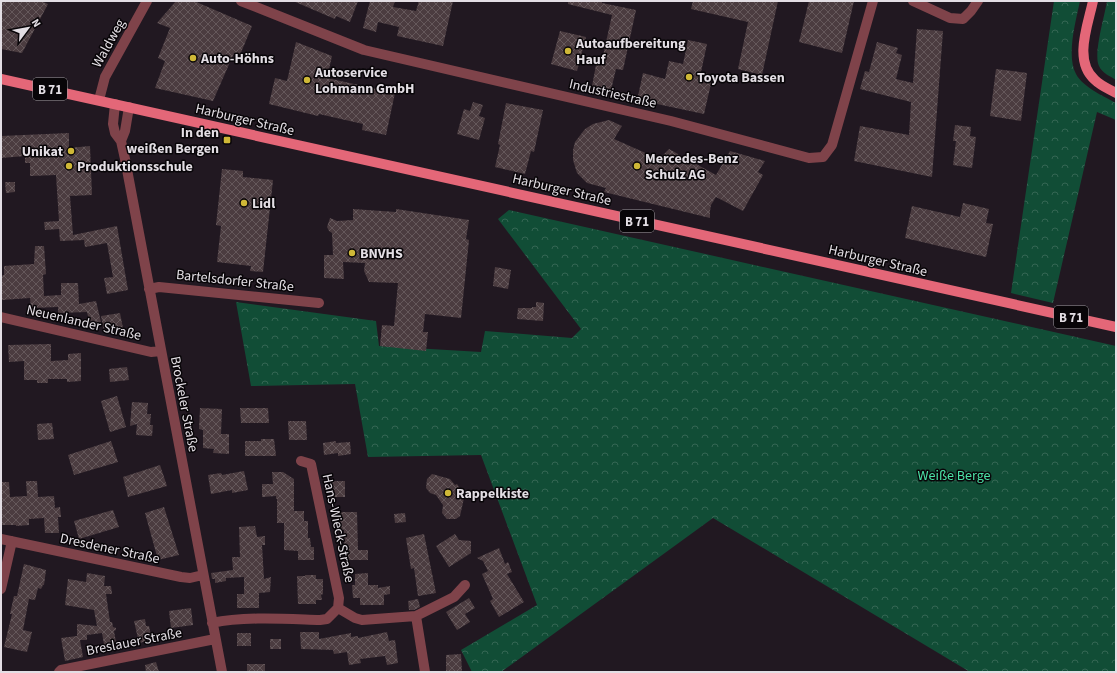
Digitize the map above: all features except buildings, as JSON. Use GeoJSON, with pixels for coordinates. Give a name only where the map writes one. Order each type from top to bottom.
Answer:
{"type":"FeatureCollection","features":[{"type":"Feature","properties":{"kind":"main road"},"geometry":{"type":"LineString","coordinates":[[1093,1],[1084,43],[1083,57],[1086,68],[1094,80],[1116,93]]}},
{"type":"Feature","properties":{"kind":"main road","name":"Harburger Straße"},"geometry":{"type":"LineString","coordinates":[[1,79],[1116,327]]}},
{"type":"Feature","properties":{"kind":"street","name":"Waldweg"},"geometry":{"type":"LineString","coordinates":[[99,100],[105,77],[147,1]]}},
{"type":"Feature","properties":{"kind":"street","name":"Industriestraße"},"geometry":{"type":"LineString","coordinates":[[240,1],[364,50],[671,121],[808,158],[823,157],[832,145],[873,1]]}},
{"type":"Feature","properties":{"kind":"street"},"geometry":{"type":"LineString","coordinates":[[913,1],[950,18],[963,19],[978,1]]}},
{"type":"Feature","properties":{"kind":"street","name":"Brockeler Straße"},"geometry":{"type":"LineString","coordinates":[[115,104],[113,124],[115,133],[121,141],[222,672]]}},
{"type":"Feature","properties":{"kind":"street","name":"Brockeler Straße"},"geometry":{"type":"LineString","coordinates":[[121,141],[125,131],[129,107]]}},
{"type":"Feature","properties":{"kind":"street","name":"Bartelsdorfer Straße"},"geometry":{"type":"LineString","coordinates":[[149,288],[159,287],[319,302]]}},
{"type":"Feature","properties":{"kind":"street","name":"Neuenlander Straße"},"geometry":{"type":"LineString","coordinates":[[1,317],[151,352],[161,352]]}},
{"type":"Feature","properties":{"kind":"street","name":"Hans-Wieck-Straße"},"geometry":{"type":"LineString","coordinates":[[301,461],[311,464],[339,598],[338,608]]}},
{"type":"Feature","properties":{"kind":"street","name":"Dresdener Straße"},"geometry":{"type":"LineString","coordinates":[[1,539],[190,578],[203,575]]}},
{"type":"Feature","properties":{"kind":"street"},"geometry":{"type":"LineString","coordinates":[[1,589],[12,541]]}},
{"type":"Feature","properties":{"kind":"street"},"geometry":{"type":"LineString","coordinates":[[212,623],[222,621],[266,619],[320,620],[327,618],[338,608],[355,618],[362,620],[416,616],[454,597],[465,585]]}},
{"type":"Feature","properties":{"kind":"street"},"geometry":{"type":"LineString","coordinates":[[416,616],[425,672]]}},
{"type":"Feature","properties":{"kind":"street","name":"Breslauer Straße"},"geometry":{"type":"LineString","coordinates":[[59,672],[61,670],[215,639]]}},
{"type":"Feature","properties":{"kind":"green space"},"geometry":{"type":"Polygon","coordinates":[[[1054,1],[1080,1],[1074,28],[1072,48],[1073,66],[1076,74],[1083,83],[1116,103],[1116,120],[1097,112],[1053,303],[1011,293],[1054,1]]]}},
{"type":"Feature","properties":{"kind":"green space"},"geometry":{"type":"Polygon","coordinates":[[[1107,1],[1116,1],[1116,80],[1102,71],[1099,66],[1097,53],[1107,1]]]}},
{"type":"Feature","properties":{"kind":"green space","name":"Weiße Berge"},"geometry":{"type":"Polygon","coordinates":[[[509,210],[1116,346],[1116,672],[970,672],[713,518],[501,672],[472,672],[461,650],[537,605],[481,455],[368,457],[355,384],[251,386],[236,302],[376,321],[379,346],[481,352],[485,331],[572,338],[581,329],[498,219],[509,210]]]}},
{"type":"Feature","properties":{"kind":"place","name":"Autoaufbereitung Hauf"},"geometry":{"type":"Point","coordinates":[568,51]}},
{"type":"Feature","properties":{"kind":"place","name":"Auto-Höhns"},"geometry":{"type":"Point","coordinates":[193,58]}},
{"type":"Feature","properties":{"kind":"place","name":"Toyota Bassen"},"geometry":{"type":"Point","coordinates":[689,77]}},
{"type":"Feature","properties":{"kind":"place","name":"Autoservice Lohmann GmbH"},"geometry":{"type":"Point","coordinates":[307,80]}},
{"type":"Feature","properties":{"kind":"place","name":"In den weißen Bergen"},"geometry":{"type":"Point","coordinates":[227,140]}},
{"type":"Feature","properties":{"kind":"place","name":"Unikat"},"geometry":{"type":"Point","coordinates":[71,151]}},
{"type":"Feature","properties":{"kind":"place","name":"Produktionsschule"},"geometry":{"type":"Point","coordinates":[69,166]}},
{"type":"Feature","properties":{"kind":"place","name":"Mercedes-Benz Schulz AG"},"geometry":{"type":"Point","coordinates":[637,166]}},
{"type":"Feature","properties":{"kind":"place","name":"Lidl"},"geometry":{"type":"Point","coordinates":[244,203]}},
{"type":"Feature","properties":{"kind":"place","name":"BNVHS"},"geometry":{"type":"Point","coordinates":[352,253]}},
{"type":"Feature","properties":{"kind":"place","name":"Rappelkiste"},"geometry":{"type":"Point","coordinates":[448,493]}}]}
